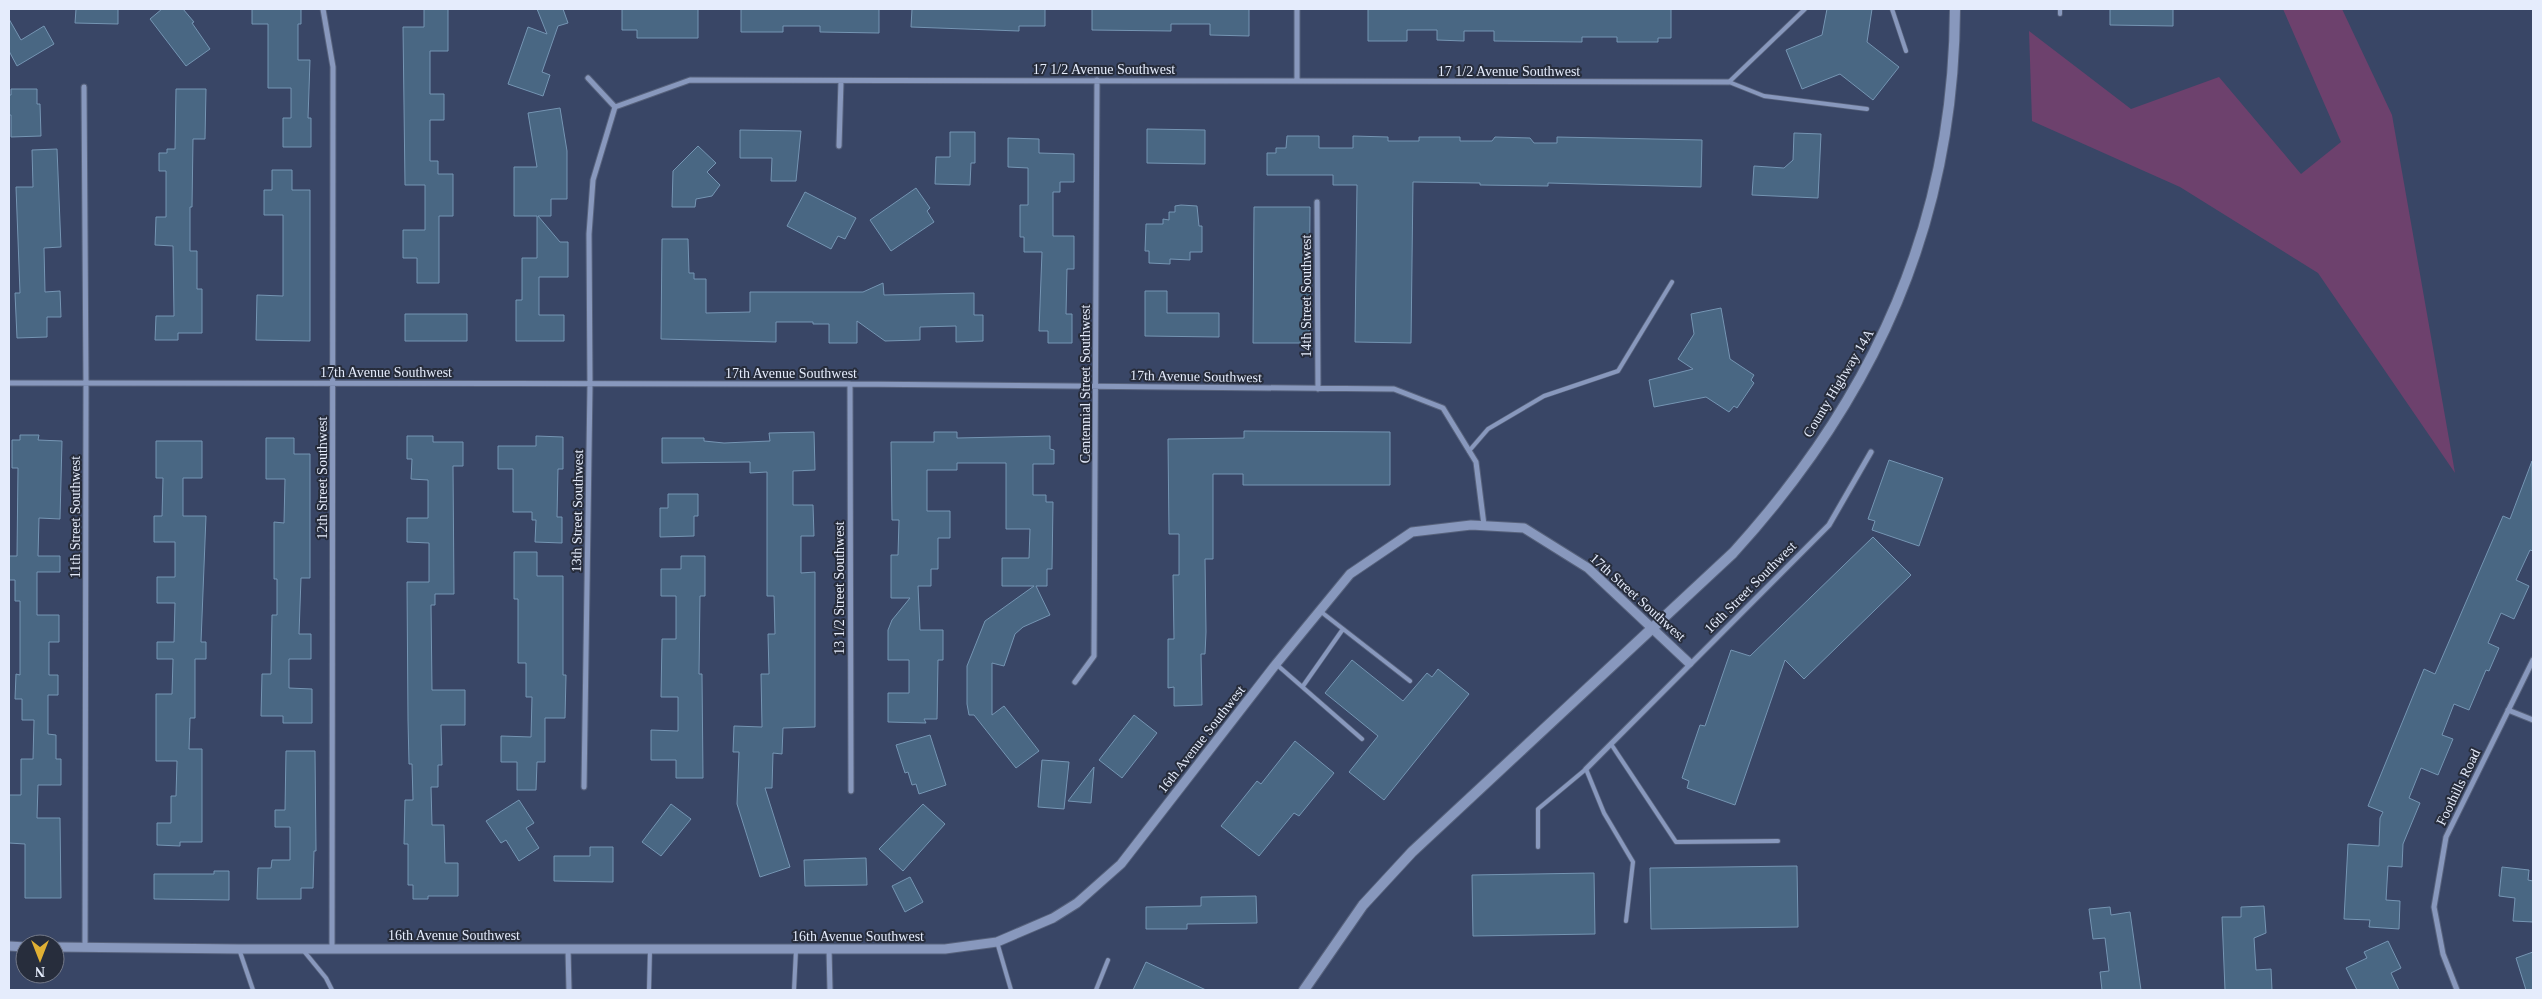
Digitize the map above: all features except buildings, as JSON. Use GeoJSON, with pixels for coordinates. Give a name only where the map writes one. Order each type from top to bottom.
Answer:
{"type":"FeatureCollection","features":[{"type":"Feature","properties":{"kind":"main road","name":"County Highway 14A"},"geometry":{"type":"LineString","coordinates":[[1304,990],[1363,905],[1412,852],[1651,627],[1733,553],[1770,512],[1808,460],[1881,342],[1910,273],[1932,204],[1949,115],[1956,9]]}},
{"type":"Feature","properties":{"kind":"street","name":"12th Street Southwest"},"geometry":{"type":"LineString","coordinates":[[323,9],[333,67],[332,948]]}},
{"type":"Feature","properties":{"kind":"street"},"geometry":{"type":"LineString","coordinates":[[1297,9],[1297,81]]}},
{"type":"Feature","properties":{"kind":"street"},"geometry":{"type":"LineString","coordinates":[[588,78],[615,107]]}},
{"type":"Feature","properties":{"kind":"street","name":"17 1/2 Avenue Southwest"},"geometry":{"type":"LineString","coordinates":[[615,107],[690,80],[1729,82]]}},
{"type":"Feature","properties":{"kind":"street","name":"Centennial Street Southwest"},"geometry":{"type":"LineString","coordinates":[[1074,682],[1094,656],[1097,80]]}},
{"type":"Feature","properties":{"kind":"street"},"geometry":{"type":"LineString","coordinates":[[840,146],[841,81]]}},
{"type":"Feature","properties":{"kind":"street","name":"11th Street Southwest"},"geometry":{"type":"LineString","coordinates":[[84,87],[86,383],[85,947]]}},
{"type":"Feature","properties":{"kind":"street","name":"13th Street Southwest"},"geometry":{"type":"LineString","coordinates":[[584,787],[590,385],[589,234],[593,180],[615,107]]}},
{"type":"Feature","properties":{"kind":"street","name":"14th Street Southwest"},"geometry":{"type":"LineString","coordinates":[[1317,202],[1318,389]]}},
{"type":"Feature","properties":{"kind":"street","name":"17th Avenue Southwest"},"geometry":{"type":"LineString","coordinates":[[9,383],[850,384],[1394,389],[1443,408],[1476,462],[1484,525]]}},
{"type":"Feature","properties":{"kind":"street","name":"13 1/2 Street Southwest"},"geometry":{"type":"LineString","coordinates":[[850,384],[851,791]]}},
{"type":"Feature","properties":{"kind":"street","name":"16th Street Southwest"},"geometry":{"type":"LineString","coordinates":[[1586,769],[1829,525],[1871,452]]}},
{"type":"Feature","properties":{"kind":"street","name":"17th Street Southwest"},"geometry":{"type":"LineString","coordinates":[[1484,525],[1524,528],[1588,568],[1690,663]]}},
{"type":"Feature","properties":{"kind":"street","name":"16th Avenue Southwest"},"geometry":{"type":"LineString","coordinates":[[65,947],[239,949],[945,949],[997,942],[1053,918],[1077,903],[1121,864],[1276,664],[1350,574],[1412,532],[1484,525]]}},
{"type":"Feature","properties":{"kind":"street","name":"Foothills Road"},"geometry":{"type":"LineString","coordinates":[[2457,990],[2443,954],[2434,907],[2446,837],[2533,660]]}},
{"type":"Feature","properties":{"kind":"street"},"geometry":{"type":"LineString","coordinates":[[2508,710],[2533,720]]}},
{"type":"Feature","properties":{"kind":"street"},"geometry":{"type":"LineString","coordinates":[[568,949],[569,990]]}},
{"type":"Feature","properties":{"kind":"street"},"geometry":{"type":"LineString","coordinates":[[829,949],[830,990]]}},
{"type":"Feature","properties":{"kind":"lane"},"geometry":{"type":"LineString","coordinates":[[1805,9],[1729,82],[1764,96],[1867,109]]}},
{"type":"Feature","properties":{"kind":"lane"},"geometry":{"type":"LineString","coordinates":[[1892,9],[1906,51]]}},
{"type":"Feature","properties":{"kind":"lane"},"geometry":{"type":"LineString","coordinates":[[2060,9],[2060,14]]}},
{"type":"Feature","properties":{"kind":"lane"},"geometry":{"type":"LineString","coordinates":[[1469,451],[1488,429],[1544,396],[1618,371],[1672,282]]}},
{"type":"Feature","properties":{"kind":"lane"},"geometry":{"type":"LineString","coordinates":[[1320,611],[1410,681]]}},
{"type":"Feature","properties":{"kind":"lane"},"geometry":{"type":"LineString","coordinates":[[1303,686],[1342,629]]}},
{"type":"Feature","properties":{"kind":"lane"},"geometry":{"type":"LineString","coordinates":[[1276,664],[1362,739]]}},
{"type":"Feature","properties":{"kind":"lane"},"geometry":{"type":"LineString","coordinates":[[1611,744],[1676,842],[1778,841]]}},
{"type":"Feature","properties":{"kind":"lane"},"geometry":{"type":"LineString","coordinates":[[1538,847],[1538,809],[1586,769],[1604,813],[1632,862],[1626,921]]}},
{"type":"Feature","properties":{"kind":"lane"},"geometry":{"type":"LineString","coordinates":[[997,942],[1011,990]]}},
{"type":"Feature","properties":{"kind":"lane"},"geometry":{"type":"LineString","coordinates":[[302,948],[326,978],[332,990]]}},
{"type":"Feature","properties":{"kind":"lane"},"geometry":{"type":"LineString","coordinates":[[239,949],[253,990]]}},
{"type":"Feature","properties":{"kind":"lane"},"geometry":{"type":"LineString","coordinates":[[649,990],[650,949]]}},
{"type":"Feature","properties":{"kind":"lane"},"geometry":{"type":"LineString","coordinates":[[794,990],[796,949]]}},
{"type":"Feature","properties":{"kind":"lane"},"geometry":{"type":"LineString","coordinates":[[1096,990],[1108,960]]}},
{"type":"Feature","properties":{"kind":"shaded area"},"geometry":{"type":"Polygon","coordinates":[[[2283,9],[2342,9],[2392,115],[2455,473],[2318,273],[2180,187],[2032,121],[2029,31],[2131,109],[2219,77],[2301,174],[2341,142],[2283,9]]]}}]}
